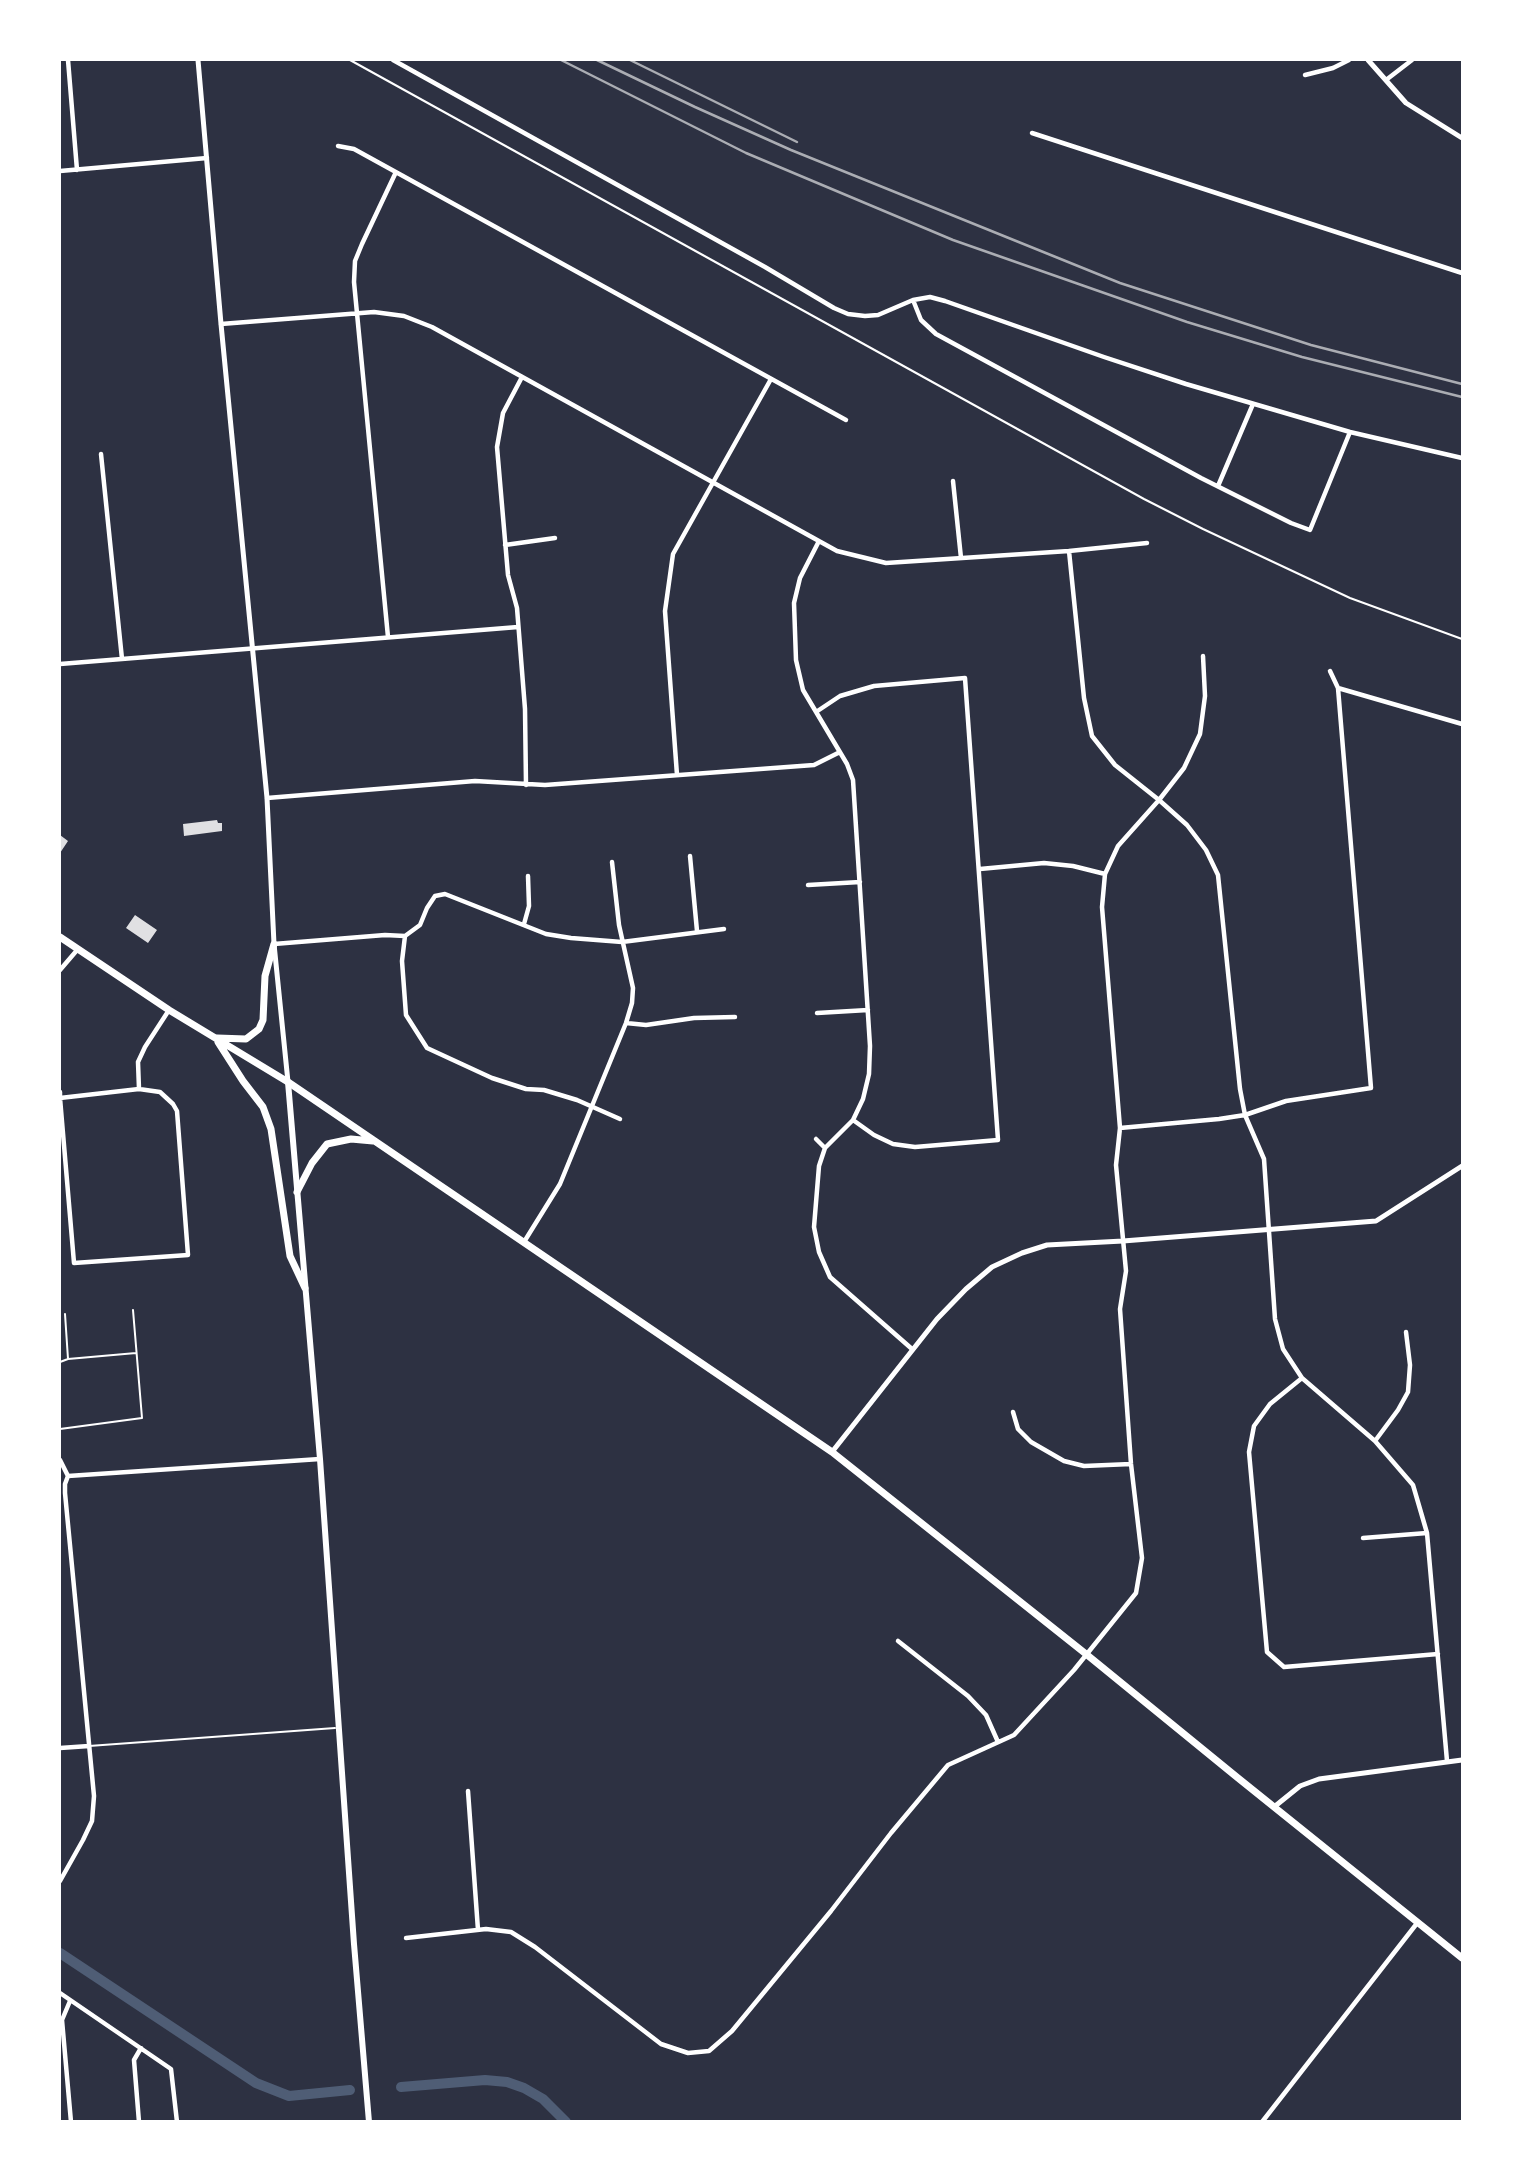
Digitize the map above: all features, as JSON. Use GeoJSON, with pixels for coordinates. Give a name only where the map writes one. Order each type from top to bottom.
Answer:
{"type":"FeatureCollection","features":[{"type":"Feature","properties":{"kind":"main road"},"geometry":{"type":"LineString","coordinates":[[60,937],[169,1010],[288,1082],[832,1452],[1462,1958]]}},
{"type":"Feature","properties":{"kind":"main road"},"geometry":{"type":"LineString","coordinates":[[216,1038],[246,1039],[259,1029],[263,1020],[265,976],[274,944]]}},
{"type":"Feature","properties":{"kind":"main road"},"geometry":{"type":"LineString","coordinates":[[216,1038],[263,1107],[271,1129],[290,1256],[305,1287]]}},
{"type":"Feature","properties":{"kind":"main road"},"geometry":{"type":"LineString","coordinates":[[288,1082],[320,1459],[369,2122]]}},
{"type":"Feature","properties":{"kind":"main road"},"geometry":{"type":"LineString","coordinates":[[297,1192],[312,1163],[327,1144],[351,1139],[374,1141]]}},
{"type":"Feature","properties":{"kind":"street"},"geometry":{"type":"LineString","coordinates":[[68,60],[77,170]]}},
{"type":"Feature","properties":{"kind":"street"},"geometry":{"type":"LineString","coordinates":[[198,60],[267,797],[274,944],[288,1082]]}},
{"type":"Feature","properties":{"kind":"street"},"geometry":{"type":"LineString","coordinates":[[393,60],[848,314],[878,315],[913,300],[930,297],[1104,357],[1254,404],[1350,432],[1462,458]]}},
{"type":"Feature","properties":{"kind":"street"},"geometry":{"type":"LineString","coordinates":[[1304,75],[1333,68],[1349,60]]}},
{"type":"Feature","properties":{"kind":"street"},"geometry":{"type":"LineString","coordinates":[[1368,60],[1406,103],[1462,138]]}},
{"type":"Feature","properties":{"kind":"street"},"geometry":{"type":"LineString","coordinates":[[1385,81],[1412,60]]}},
{"type":"Feature","properties":{"kind":"street"},"geometry":{"type":"LineString","coordinates":[[1032,133],[1462,273]]}},
{"type":"Feature","properties":{"kind":"street"},"geometry":{"type":"LineString","coordinates":[[338,146],[355,149],[846,420]]}},
{"type":"Feature","properties":{"kind":"street"},"geometry":{"type":"LineString","coordinates":[[60,171],[207,158]]}},
{"type":"Feature","properties":{"kind":"street"},"geometry":{"type":"LineString","coordinates":[[388,637],[354,282],[355,261],[397,172]]}},
{"type":"Feature","properties":{"kind":"street"},"geometry":{"type":"LineString","coordinates":[[913,300],[921,320],[936,334],[1218,486],[1310,530],[1350,432]]}},
{"type":"Feature","properties":{"kind":"street"},"geometry":{"type":"LineString","coordinates":[[221,324],[374,312],[404,316],[432,327],[837,551],[886,563],[1147,543]]}},
{"type":"Feature","properties":{"kind":"street"},"geometry":{"type":"LineString","coordinates":[[522,377],[503,413],[497,447],[508,575],[517,608],[525,709],[526,785]]}},
{"type":"Feature","properties":{"kind":"street"},"geometry":{"type":"LineString","coordinates":[[677,775],[665,611],[673,554],[771,379]]}},
{"type":"Feature","properties":{"kind":"street"},"geometry":{"type":"LineString","coordinates":[[1218,486],[1254,404]]}},
{"type":"Feature","properties":{"kind":"street"},"geometry":{"type":"LineString","coordinates":[[101,454],[122,659]]}},
{"type":"Feature","properties":{"kind":"street"},"geometry":{"type":"LineString","coordinates":[[953,481],[961,558]]}},
{"type":"Feature","properties":{"kind":"street"},"geometry":{"type":"LineString","coordinates":[[505,545],[555,538]]}},
{"type":"Feature","properties":{"kind":"street"},"geometry":{"type":"LineString","coordinates":[[819,541],[800,578],[794,603],[796,660],[803,690],[848,764],[853,780],[868,1010],[869,1074],[863,1099],[853,1120],[825,1148],[817,1178],[814,1227],[819,1252],[831,1277],[912,1349]]}},
{"type":"Feature","properties":{"kind":"street"},"geometry":{"type":"LineString","coordinates":[[1069,551],[1084,698],[1093,736],[1115,765],[1187,825],[1206,850],[1218,875],[1245,1115],[1264,1159],[1275,1319],[1283,1349],[1302,1378],[1375,1441],[1413,1485],[1427,1533],[1447,1761]]}},
{"type":"Feature","properties":{"kind":"street"},"geometry":{"type":"LineString","coordinates":[[60,664],[518,627]]}},
{"type":"Feature","properties":{"kind":"street"},"geometry":{"type":"LineString","coordinates":[[406,1938],[486,1928],[511,1932],[535,1947],[661,2044],[688,2053],[709,2051],[732,2031],[948,1765],[1014,1735],[1049,1699],[1136,1592],[1142,1558],[1131,1464],[1120,1309],[1126,1270],[1116,1165],[1120,1128],[1102,907],[1105,874],[1118,846],[1184,768],[1199,734],[1205,696],[1203,656]]}},
{"type":"Feature","properties":{"kind":"street"},"geometry":{"type":"LineString","coordinates":[[1120,1128],[1245,1115],[1286,1101],[1371,1088],[1338,688],[1330,671]]}},
{"type":"Feature","properties":{"kind":"street"},"geometry":{"type":"LineString","coordinates":[[816,712],[839,696],[874,686],[965,678],[998,1140],[915,1147],[893,1144],[853,1120]]}},
{"type":"Feature","properties":{"kind":"street"},"geometry":{"type":"LineString","coordinates":[[1338,688],[1462,724]]}},
{"type":"Feature","properties":{"kind":"street"},"geometry":{"type":"LineString","coordinates":[[267,797],[475,781],[526,785],[814,765],[840,752]]}},
{"type":"Feature","properties":{"kind":"street"},"geometry":{"type":"LineString","coordinates":[[690,856],[697,932]]}},
{"type":"Feature","properties":{"kind":"street"},"geometry":{"type":"LineString","coordinates":[[524,1242],[560,1184],[632,1003],[633,988],[622,942],[612,862]]}},
{"type":"Feature","properties":{"kind":"street"},"geometry":{"type":"LineString","coordinates":[[980,869],[1044,863],[1073,866],[1105,874]]}},
{"type":"Feature","properties":{"kind":"street"},"geometry":{"type":"LineString","coordinates":[[524,924],[530,906],[528,876]]}},
{"type":"Feature","properties":{"kind":"street"},"geometry":{"type":"LineString","coordinates":[[808,886],[859,882]]}},
{"type":"Feature","properties":{"kind":"street"},"geometry":{"type":"LineString","coordinates":[[274,944],[384,935],[405,936],[420,925],[435,896],[444,894],[546,934],[558,936],[622,942],[724,929]]}},
{"type":"Feature","properties":{"kind":"street"},"geometry":{"type":"LineString","coordinates":[[405,936],[402,961],[406,1015],[427,1048],[492,1078],[526,1089],[544,1090],[620,1119]]}},
{"type":"Feature","properties":{"kind":"street"},"geometry":{"type":"LineString","coordinates":[[60,970],[78,949]]}},
{"type":"Feature","properties":{"kind":"street"},"geometry":{"type":"LineString","coordinates":[[139,1089],[138,1062],[169,1010]]}},
{"type":"Feature","properties":{"kind":"street"},"geometry":{"type":"LineString","coordinates":[[817,1013],[868,1010]]}},
{"type":"Feature","properties":{"kind":"street"},"geometry":{"type":"LineString","coordinates":[[626,1023],[646,1025],[694,1018],[735,1017]]}},
{"type":"Feature","properties":{"kind":"street"},"geometry":{"type":"LineString","coordinates":[[60,1092],[60,1098],[74,1263],[188,1255],[177,1111],[167,1097],[160,1092],[139,1089],[60,1098]]}},
{"type":"Feature","properties":{"kind":"street"},"geometry":{"type":"LineString","coordinates":[[816,1139],[825,1148]]}},
{"type":"Feature","properties":{"kind":"street"},"geometry":{"type":"LineString","coordinates":[[832,1452],[937,1319],[992,1267],[1022,1253],[1047,1245],[1376,1221],[1462,1166]]}},
{"type":"Feature","properties":{"kind":"street"},"geometry":{"type":"LineString","coordinates":[[1375,1441],[1408,1392],[1410,1365],[1406,1332]]}},
{"type":"Feature","properties":{"kind":"street"},"geometry":{"type":"LineString","coordinates":[[1302,1378],[1270,1404],[1254,1426],[1249,1452],[1268,1652],[1284,1667],[1438,1654]]}},
{"type":"Feature","properties":{"kind":"street"},"geometry":{"type":"LineString","coordinates":[[1013,1412],[1018,1429],[1031,1442],[1064,1461],[1084,1466],[1131,1464]]}},
{"type":"Feature","properties":{"kind":"street"},"geometry":{"type":"LineString","coordinates":[[68,1476],[320,1459]]}},
{"type":"Feature","properties":{"kind":"street"},"geometry":{"type":"LineString","coordinates":[[60,1460],[68,1476],[65,1493],[94,1796],[92,1821],[60,1881]]}},
{"type":"Feature","properties":{"kind":"street"},"geometry":{"type":"LineString","coordinates":[[1363,1538],[1427,1533]]}},
{"type":"Feature","properties":{"kind":"street"},"geometry":{"type":"LineString","coordinates":[[898,1641],[968,1696],[986,1715],[998,1742]]}},
{"type":"Feature","properties":{"kind":"street"},"geometry":{"type":"LineString","coordinates":[[60,1748],[89,1746]]}},
{"type":"Feature","properties":{"kind":"street"},"geometry":{"type":"LineString","coordinates":[[1274,1807],[1300,1786],[1319,1779],[1462,1760]]}},
{"type":"Feature","properties":{"kind":"street"},"geometry":{"type":"LineString","coordinates":[[468,1791],[478,1930]]}},
{"type":"Feature","properties":{"kind":"street"},"geometry":{"type":"LineString","coordinates":[[1262,2122],[1418,1922]]}},
{"type":"Feature","properties":{"kind":"street"},"geometry":{"type":"LineString","coordinates":[[60,1993],[171,2069],[177,2122]]}},
{"type":"Feature","properties":{"kind":"street"},"geometry":{"type":"LineString","coordinates":[[70,2001],[62,2020],[71,2122]]}},
{"type":"Feature","properties":{"kind":"street"},"geometry":{"type":"LineString","coordinates":[[139,2122],[134,2060],[141,2048]]}},
{"type":"Feature","properties":{"kind":"lane"},"geometry":{"type":"LineString","coordinates":[[60,1429],[142,1418],[133,1310]]}},
{"type":"Feature","properties":{"kind":"lane"},"geometry":{"type":"LineString","coordinates":[[65,1314],[68,1359]]}},
{"type":"Feature","properties":{"kind":"lane"},"geometry":{"type":"LineString","coordinates":[[60,1362],[137,1353]]}},
{"type":"Feature","properties":{"kind":"lane"},"geometry":{"type":"LineString","coordinates":[[89,1746],[340,1727]]}},
{"type":"Feature","properties":{"kind":"path"},"geometry":{"type":"LineString","coordinates":[[350,60],[1144,499],[1350,598],[1462,639]]}},
{"type":"Feature","properties":{"kind":"building"},"geometry":{"type":"Polygon","coordinates":[[[217,820],[222,823],[222,831],[184,836],[183,824],[217,820]]]}},
{"type":"Feature","properties":{"kind":"building"},"geometry":{"type":"Polygon","coordinates":[[[60,835],[68,841],[60,853],[60,835]]]}},
{"type":"Feature","properties":{"kind":"building"},"geometry":{"type":"Polygon","coordinates":[[[135,915],[157,930],[148,943],[126,928],[135,915]]]}},
{"type":"Feature","properties":{"kind":"waterway"},"geometry":{"type":"LineString","coordinates":[[60,1953],[256,2083],[289,2096],[350,2090]]}},
{"type":"Feature","properties":{"kind":"waterway"},"geometry":{"type":"LineString","coordinates":[[401,2087],[485,2080],[507,2082],[543,2099],[566,2122]]}},
{"type":"Feature","properties":{"kind":"railway"},"geometry":{"type":"LineString","coordinates":[[561,60],[746,153],[953,240],[1187,322],[1302,357],[1462,397]]}},
{"type":"Feature","properties":{"kind":"railway"},"geometry":{"type":"LineString","coordinates":[[597,60],[791,150],[1120,283],[1311,345],[1462,384]]}},
{"type":"Feature","properties":{"kind":"railway"},"geometry":{"type":"LineString","coordinates":[[630,60],[797,142]]}}]}
